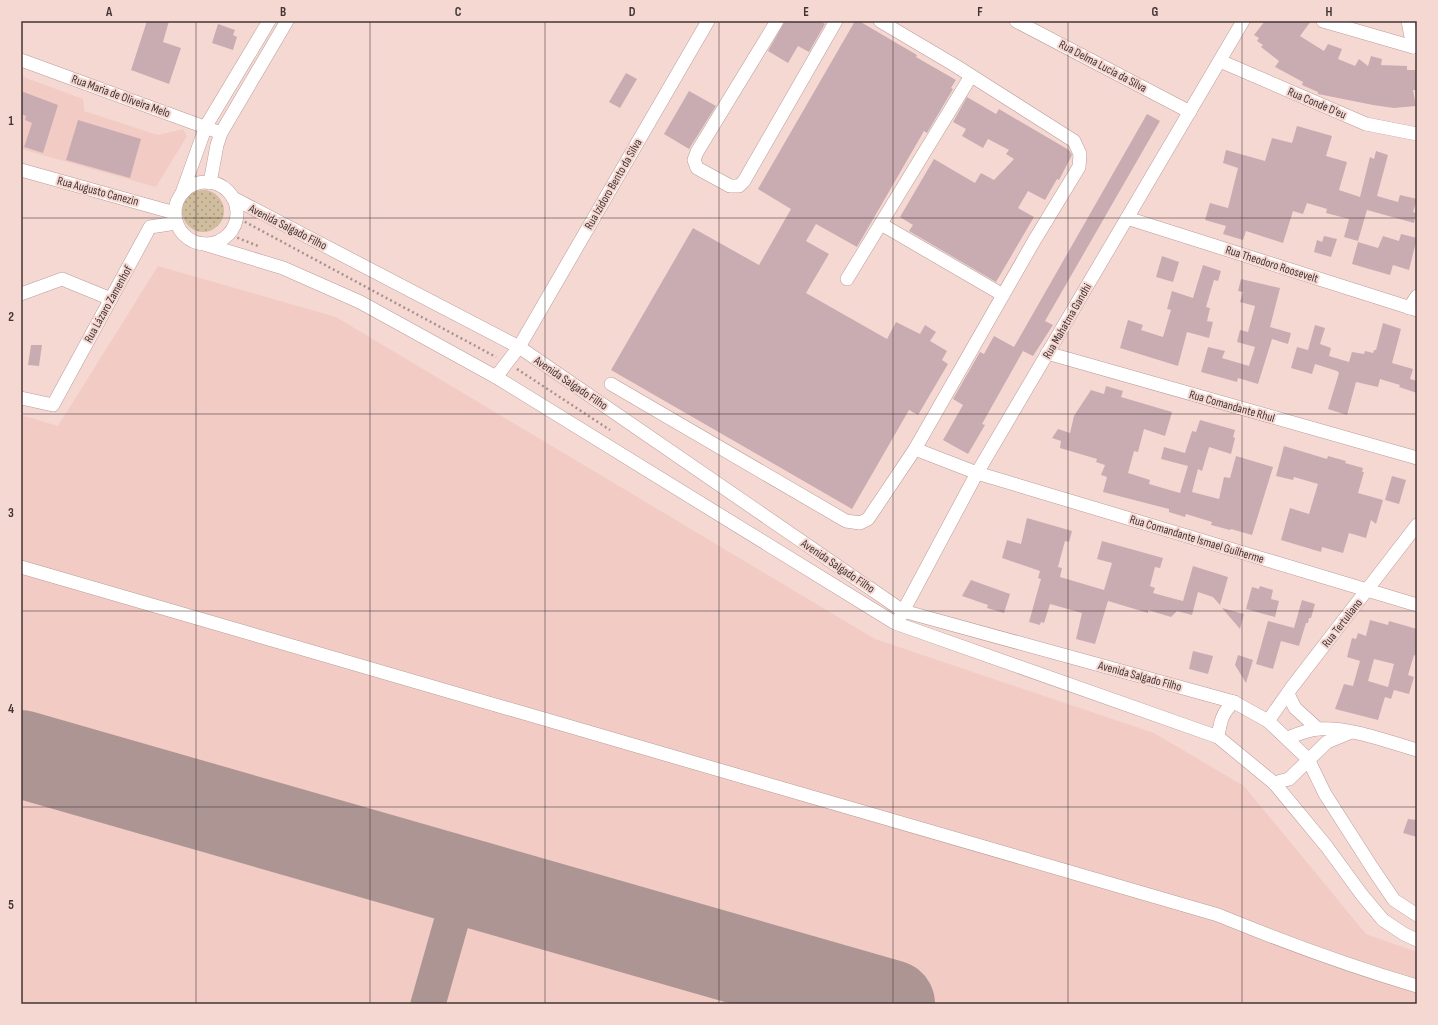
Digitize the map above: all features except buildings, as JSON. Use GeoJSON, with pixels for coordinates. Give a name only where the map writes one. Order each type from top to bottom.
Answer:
{"type":"FeatureCollection","features":[{"type":"Feature","properties":{"kind":"street"},"geometry":{"type":"LineString","coordinates":[[269,21],[206,126],[182,193],[177,202],[176,218],[187,237],[195,242],[282,268],[360,302],[496,377],[895,623],[1218,737],[1274,783],[1327,847],[1362,895],[1383,920],[1404,934],[1417,940]]}},
{"type":"Feature","properties":{"kind":"street"},"geometry":{"type":"LineString","coordinates":[[210,183],[217,144],[221,133],[287,21]]}},
{"type":"Feature","properties":{"kind":"street","name":"Rua Izidoro Bento da Silva"},"geometry":{"type":"LineString","coordinates":[[496,377],[519,347],[708,21]]}},
{"type":"Feature","properties":{"kind":"street"},"geometry":{"type":"LineString","coordinates":[[777,21],[697,152],[694,160],[697,168],[730,186],[739,186],[744,181],[836,21]]}},
{"type":"Feature","properties":{"kind":"street"},"geometry":{"type":"LineString","coordinates":[[611,384],[846,521],[860,523],[868,519],[915,449],[1003,294],[1079,167],[1080,154],[1074,141],[880,21]]}},
{"type":"Feature","properties":{"kind":"street","name":"Rua Delma Lucia da Silva"},"geometry":{"type":"LineString","coordinates":[[1016,21],[1190,112]]}},
{"type":"Feature","properties":{"kind":"street","name":"Rua Mahatma Gandhi"},"geometry":{"type":"LineString","coordinates":[[895,623],[903,611],[977,473],[1243,21]]}},
{"type":"Feature","properties":{"kind":"street"},"geometry":{"type":"LineString","coordinates":[[1323,21],[1415,46]]}},
{"type":"Feature","properties":{"kind":"street"},"geometry":{"type":"LineString","coordinates":[[1408,21],[1415,46]]}},
{"type":"Feature","properties":{"kind":"street","name":"Rua Maria de Oliveira Melo"},"geometry":{"type":"LineString","coordinates":[[21,60],[206,126],[221,133]]}},
{"type":"Feature","properties":{"kind":"street","name":"Rua Conde D'eu"},"geometry":{"type":"LineString","coordinates":[[1220,61],[1366,124],[1417,134]]}},
{"type":"Feature","properties":{"kind":"street"},"geometry":{"type":"LineString","coordinates":[[847,279],[971,76]]}},
{"type":"Feature","properties":{"kind":"street","name":"Rua Augusto Canezin"},"geometry":{"type":"LineString","coordinates":[[21,170],[176,218]]}},
{"type":"Feature","properties":{"kind":"street"},"geometry":{"type":"LineString","coordinates":[[182,193],[190,186],[200,183],[210,183],[219,185],[233,198],[236,208],[234,226],[221,240],[204,244]]}},
{"type":"Feature","properties":{"kind":"street","name":"Avenida Salgado Filho"},"geometry":{"type":"LineString","coordinates":[[233,198],[519,347],[903,611],[1234,702],[1268,721],[1308,758],[1324,794],[1394,900],[1417,916]]}},
{"type":"Feature","properties":{"kind":"street","name":"Rua Lázaro Zamenhof"},"geometry":{"type":"LineString","coordinates":[[21,398],[53,405],[150,227],[176,218]]}},
{"type":"Feature","properties":{"kind":"street","name":"Rua Theodoro Roosevelt"},"geometry":{"type":"LineString","coordinates":[[1127,218],[1413,309]]}},
{"type":"Feature","properties":{"kind":"street"},"geometry":{"type":"LineString","coordinates":[[881,224],[1003,294]]}},
{"type":"Feature","properties":{"kind":"street"},"geometry":{"type":"LineString","coordinates":[[21,294],[62,279],[110,299]]}},
{"type":"Feature","properties":{"kind":"street"},"geometry":{"type":"LineString","coordinates":[[1413,309],[1417,296]]}},
{"type":"Feature","properties":{"kind":"street","name":"Rua Comandante Rhul"},"geometry":{"type":"LineString","coordinates":[[1048,354],[1417,458]]}},
{"type":"Feature","properties":{"kind":"street","name":"Rua Comandante Ismael Guilherme"},"geometry":{"type":"LineString","coordinates":[[915,449],[977,473],[1417,605]]}},
{"type":"Feature","properties":{"kind":"street","name":"Rua Tertuliano"},"geometry":{"type":"LineString","coordinates":[[1268,721],[1417,525]]}},
{"type":"Feature","properties":{"kind":"street"},"geometry":{"type":"LineString","coordinates":[[21,567],[1218,915],[1315,954],[1358,969],[1417,986]]}},
{"type":"Feature","properties":{"kind":"street"},"geometry":{"type":"LineString","coordinates":[[1288,694],[1295,708],[1318,729]]}},
{"type":"Feature","properties":{"kind":"street"},"geometry":{"type":"LineString","coordinates":[[1218,737],[1222,717],[1227,707],[1234,702]]}},
{"type":"Feature","properties":{"kind":"street"},"geometry":{"type":"LineString","coordinates":[[1288,738],[1300,733],[1318,729],[1351,732],[1417,750]]}},
{"type":"Feature","properties":{"kind":"street"},"geometry":{"type":"LineString","coordinates":[[1274,783],[1289,780],[1308,758],[1326,742],[1351,732]]}},
{"type":"Feature","properties":{"kind":"shaded area"},"geometry":{"type":"Polygon","coordinates":[[[21,76],[83,99],[84,111],[158,135],[183,129],[187,136],[156,187],[21,149],[21,76]]]}},
{"type":"Feature","properties":{"kind":"shaded area"},"geometry":{"type":"Polygon","coordinates":[[[199,190],[207,190],[215,193],[221,199],[224,211],[221,223],[215,229],[207,232],[199,232],[191,229],[185,223],[182,215],[182,207],[185,199],[191,193],[199,190]]]}},
{"type":"Feature","properties":{"kind":"shaded area"},"geometry":{"type":"Polygon","coordinates":[[[158,266],[336,317],[875,639],[1154,733],[1244,786],[1366,934],[1417,952],[1417,1004],[21,1004],[21,415],[58,426],[158,266]]]}},
{"type":"Feature","properties":{"kind":"taxiway"},"geometry":{"type":"LineString","coordinates":[[428,1004],[463,881]]}},
{"type":"Feature","properties":{"kind":"taxiway"},"geometry":{"type":"LineString","coordinates":[[861,1004],[863,996]]}},
{"type":"Feature","properties":{"kind":"runway"},"geometry":{"type":"LineString","coordinates":[[21,754],[891,1004]]}}]}
